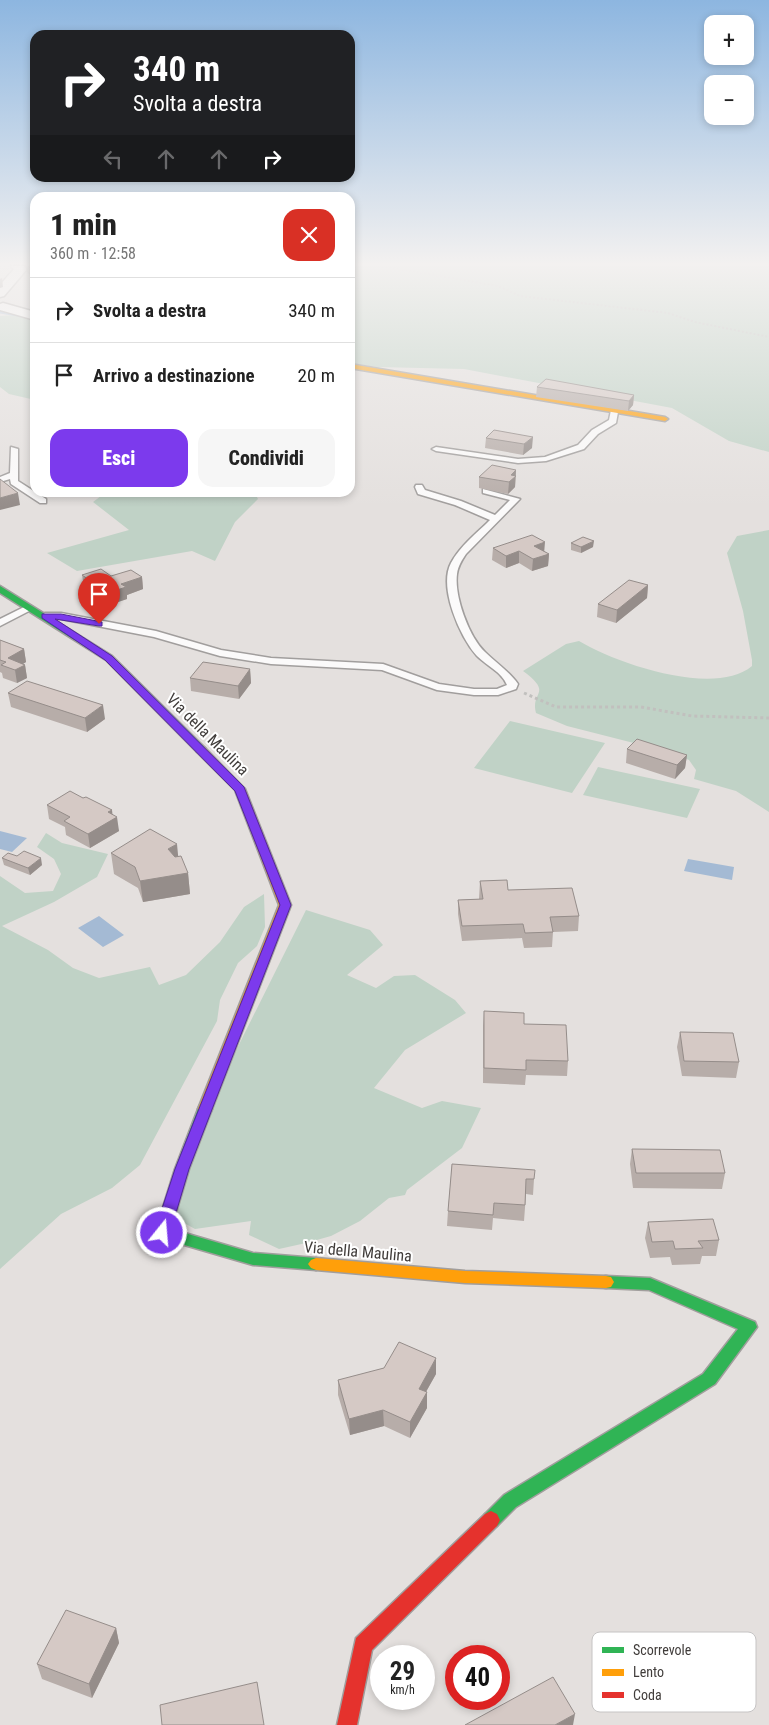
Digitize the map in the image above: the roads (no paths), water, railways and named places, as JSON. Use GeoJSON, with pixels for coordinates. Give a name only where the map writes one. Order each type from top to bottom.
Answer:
{"type":"FeatureCollection","features":[{"type":"Feature","properties":{"kind":"street"},"geometry":{"type":"LineString","coordinates":[[355,367],[665,420]]}},
{"type":"Feature","properties":{"kind":"street","name":"Via della Maulina"},"geometry":{"type":"LineString","coordinates":[[0,589],[109,658],[240,789],[286,905],[182,1169],[162,1233],[253,1259],[465,1277],[650,1284],[749,1328],[709,1379],[510,1501],[363,1645],[347,1725]]}},
{"type":"Feature","properties":{"kind":"lane"},"geometry":{"type":"LineString","coordinates":[[436,449],[518,461],[546,459],[581,447],[594,432],[613,421],[614,412]]}},
{"type":"Feature","properties":{"kind":"lane"},"geometry":{"type":"LineString","coordinates":[[14,449],[14,482],[30,492]]}},
{"type":"Feature","properties":{"kind":"lane"},"geometry":{"type":"LineString","coordinates":[[0,480],[14,474]]}},
{"type":"Feature","properties":{"kind":"lane"},"geometry":{"type":"LineString","coordinates":[[419,487],[422,492],[458,503],[494,518]]}},
{"type":"Feature","properties":{"kind":"lane"},"geometry":{"type":"LineString","coordinates":[[45,616],[61,616],[156,634],[220,653],[271,662],[383,667],[437,687],[474,692],[498,692],[512,687],[513,684],[505,673],[481,654],[472,642],[459,616],[452,589],[455,564],[494,518],[516,499],[486,491]]}},
{"type":"Feature","properties":{"kind":"lane"},"geometry":{"type":"LineString","coordinates":[[37,497],[43,501]]}},
{"type":"Feature","properties":{"kind":"lane"},"geometry":{"type":"LineString","coordinates":[[0,623],[28,608]]}},
{"type":"Feature","properties":{"kind":"water"},"geometry":{"type":"Polygon","coordinates":[[[0,831],[27,838],[12,852],[0,849],[0,831]]]}},
{"type":"Feature","properties":{"kind":"water"},"geometry":{"type":"Polygon","coordinates":[[[688,859],[734,867],[732,880],[684,871],[688,859]]]}},
{"type":"Feature","properties":{"kind":"water"},"geometry":{"type":"Polygon","coordinates":[[[99,916],[124,935],[103,947],[78,928],[99,916]]]}}]}
